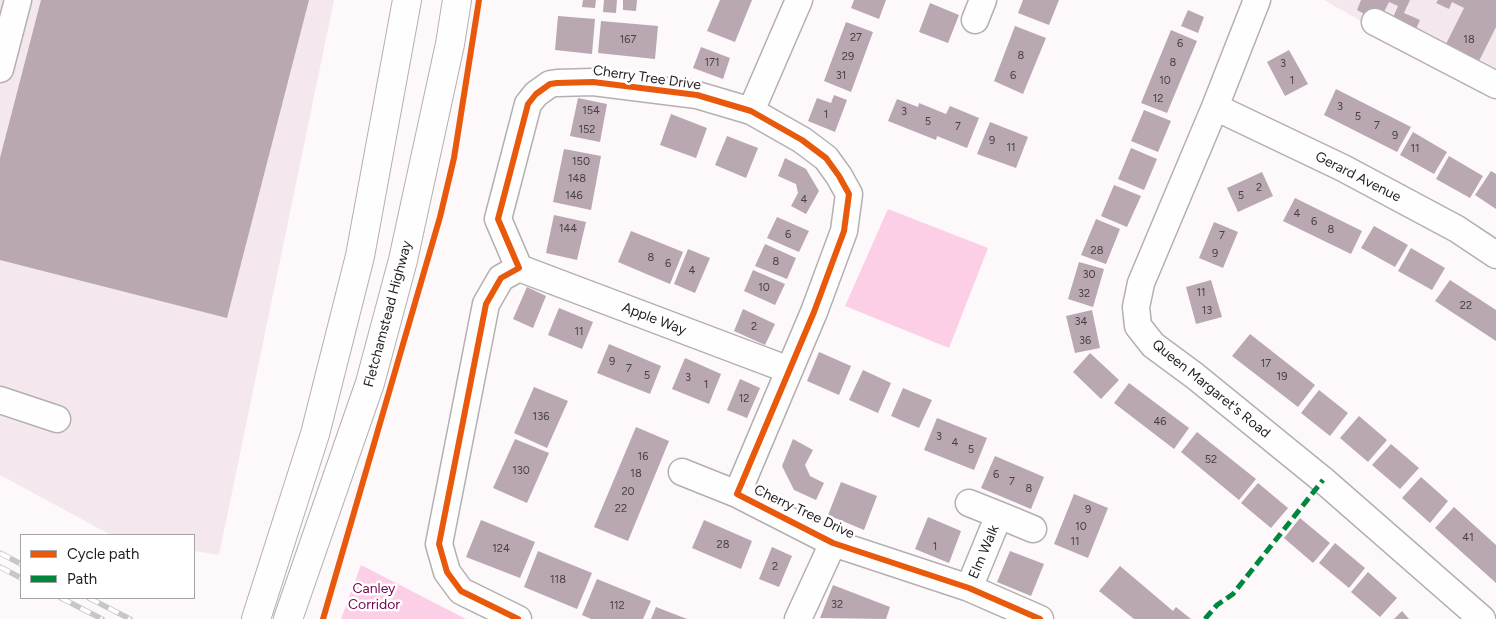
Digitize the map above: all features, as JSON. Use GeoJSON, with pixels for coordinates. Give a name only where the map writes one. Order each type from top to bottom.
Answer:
{"type":"FeatureCollection","features":[{"type":"Feature","properties":{"kind":"highway"},"geometry":{"type":"LineString","coordinates":[[257,615],[315,434],[360,256],[407,0]]}},
{"type":"Feature","properties":{"kind":"highway","name":"Fletchamstead Highway"},"geometry":{"type":"LineString","coordinates":[[288,619],[370,383],[403,260],[458,0]]}},
{"type":"Feature","properties":{"kind":"street"},"geometry":{"type":"LineString","coordinates":[[0,69],[18,0]]}},
{"type":"Feature","properties":{"kind":"street"},"geometry":{"type":"LineString","coordinates":[[751,110],[799,0]]}},
{"type":"Feature","properties":{"kind":"street","name":"Queen Margaret's Road"},"geometry":{"type":"LineString","coordinates":[[1257,0],[1215,107],[1141,284],[1136,308],[1138,326],[1153,345],[1195,376],[1323,480],[1482,619]]}},
{"type":"Feature","properties":{"kind":"street"},"geometry":{"type":"LineString","coordinates":[[1375,22],[1496,85]]}},
{"type":"Feature","properties":{"kind":"street","name":"Cherry Tree Drive"},"geometry":{"type":"LineString","coordinates":[[519,268],[498,220],[528,104],[536,94],[550,84],[557,82],[593,82],[697,95],[751,110],[802,140],[826,158],[849,194],[844,231],[814,312],[737,494]]}},
{"type":"Feature","properties":{"kind":"street","name":"Gerard Avenue"},"geometry":{"type":"LineString","coordinates":[[1215,107],[1343,168],[1457,229],[1496,254]]}},
{"type":"Feature","properties":{"kind":"street"},"geometry":{"type":"LineString","coordinates":[[518,619],[461,591],[446,572],[439,544],[486,304],[501,278],[519,268]]}},
{"type":"Feature","properties":{"kind":"street","name":"Apple Way"},"geometry":{"type":"LineString","coordinates":[[519,268],[789,370]]}},
{"type":"Feature","properties":{"kind":"street"},"geometry":{"type":"LineString","coordinates":[[0,400],[57,418]]}},
{"type":"Feature","properties":{"kind":"street","name":"Cherry Tree Drive"},"geometry":{"type":"LineString","coordinates":[[682,472],[737,494],[834,543],[969,588],[1040,619]]}},
{"type":"Feature","properties":{"kind":"street","name":"Elm Walk"},"geometry":{"type":"LineString","coordinates":[[969,503],[1033,529]]}},
{"type":"Feature","properties":{"kind":"street","name":"Elm Walk"},"geometry":{"type":"LineString","coordinates":[[969,588],[999,516]]}},
{"type":"Feature","properties":{"kind":"street"},"geometry":{"type":"LineString","coordinates":[[798,619],[834,543]]}},
{"type":"Feature","properties":{"kind":"shaded area"},"geometry":{"type":"Polygon","coordinates":[[[0,0],[334,0],[219,555],[195,551],[195,534],[109,534],[0,475],[0,0]]]}},
{"type":"Feature","properties":{"kind":"shaded area"},"geometry":{"type":"Polygon","coordinates":[[[1324,0],[1496,0],[1496,98],[1324,0]]]}},
{"type":"Feature","properties":{"kind":"green space"},"geometry":{"type":"Polygon","coordinates":[[[888,209],[988,248],[949,348],[845,306],[888,209]]]}},
{"type":"Feature","properties":{"kind":"green space","name":"Canley Corridor"},"geometry":{"type":"Polygon","coordinates":[[[361,565],[466,619],[341,619],[361,565]]]}},
{"type":"Feature","properties":{"kind":"building"},"geometry":{"type":"Polygon","coordinates":[[[41,0],[309,0],[227,318],[0,260],[0,158],[41,0]]]}},
{"type":"Feature","properties":{"kind":"building"},"geometry":{"type":"Polygon","coordinates":[[[583,0],[596,0],[595,8],[582,7],[583,0]]]}},
{"type":"Feature","properties":{"kind":"building"},"geometry":{"type":"Polygon","coordinates":[[[604,0],[617,0],[616,13],[603,12],[604,0]]]}},
{"type":"Feature","properties":{"kind":"building"},"geometry":{"type":"Polygon","coordinates":[[[623,0],[637,0],[636,11],[623,10],[623,0]]]}},
{"type":"Feature","properties":{"kind":"building"},"geometry":{"type":"Polygon","coordinates":[[[720,0],[752,0],[735,42],[707,31],[720,0]]]}},
{"type":"Feature","properties":{"kind":"building"},"geometry":{"type":"Polygon","coordinates":[[[854,0],[886,0],[879,19],[851,8],[854,0]]]}},
{"type":"Feature","properties":{"kind":"building"},"geometry":{"type":"Polygon","coordinates":[[[1023,0],[1059,0],[1049,25],[1018,13],[1023,0]]]}},
{"type":"Feature","properties":{"kind":"building"},"geometry":{"type":"Polygon","coordinates":[[[1361,0],[1410,0],[1404,13],[1420,20],[1412,38],[1389,27],[1398,6],[1389,2],[1379,22],[1357,10],[1361,0]]]}},
{"type":"Feature","properties":{"kind":"building"},"geometry":{"type":"Polygon","coordinates":[[[1438,0],[1496,0],[1496,27],[1475,69],[1442,52],[1464,8],[1452,2],[1449,9],[1436,3],[1438,0]]]}},
{"type":"Feature","properties":{"kind":"building"},"geometry":{"type":"Polygon","coordinates":[[[930,3],[959,15],[948,43],[919,32],[930,3]]]}},
{"type":"Feature","properties":{"kind":"building"},"geometry":{"type":"Polygon","coordinates":[[[1188,10],[1204,17],[1198,33],[1181,26],[1188,10]]]}},
{"type":"Feature","properties":{"kind":"building"},"geometry":{"type":"Polygon","coordinates":[[[558,16],[595,19],[592,54],[555,50],[558,16]]]}},
{"type":"Feature","properties":{"kind":"building"},"geometry":{"type":"Polygon","coordinates":[[[601,21],[658,26],[655,59],[598,53],[601,21]]]}},
{"type":"Feature","properties":{"kind":"building"},"geometry":{"type":"Polygon","coordinates":[[[846,22],[873,32],[851,92],[824,81],[846,22]]]}},
{"type":"Feature","properties":{"kind":"building"},"geometry":{"type":"Polygon","coordinates":[[[1015,26],[1046,38],[1023,94],[994,81],[1015,26]]]}},
{"type":"Feature","properties":{"kind":"building"},"geometry":{"type":"Polygon","coordinates":[[[1171,30],[1197,41],[1167,113],[1141,103],[1171,30]]]}},
{"type":"Feature","properties":{"kind":"building"},"geometry":{"type":"Polygon","coordinates":[[[701,47],[730,58],[723,79],[693,68],[701,47]]]}},
{"type":"Feature","properties":{"kind":"building"},"geometry":{"type":"Polygon","coordinates":[[[1289,50],[1308,84],[1285,96],[1267,62],[1289,50]]]}},
{"type":"Feature","properties":{"kind":"building"},"geometry":{"type":"Polygon","coordinates":[[[1336,89],[1411,127],[1397,152],[1324,115],[1336,89]]]}},
{"type":"Feature","properties":{"kind":"building"},"geometry":{"type":"Polygon","coordinates":[[[834,95],[847,100],[835,132],[808,121],[817,98],[831,103],[834,95]]]}},
{"type":"Feature","properties":{"kind":"building"},"geometry":{"type":"Polygon","coordinates":[[[578,98],[607,104],[600,142],[570,136],[578,98]]]}},
{"type":"Feature","properties":{"kind":"building"},"geometry":{"type":"Polygon","coordinates":[[[897,99],[918,107],[919,103],[946,114],[950,106],[979,118],[967,148],[937,136],[936,140],[888,121],[897,99]]]}},
{"type":"Feature","properties":{"kind":"building"},"geometry":{"type":"Polygon","coordinates":[[[1144,110],[1171,121],[1158,152],[1131,141],[1144,110]]]}},
{"type":"Feature","properties":{"kind":"building"},"geometry":{"type":"Polygon","coordinates":[[[671,114],[707,128],[696,158],[660,145],[671,114]]]}},
{"type":"Feature","properties":{"kind":"building"},"geometry":{"type":"Polygon","coordinates":[[[990,122],[1028,137],[1016,168],[977,154],[990,122]]]}},
{"type":"Feature","properties":{"kind":"building"},"geometry":{"type":"Polygon","coordinates":[[[1413,132],[1447,152],[1434,174],[1400,155],[1413,132]]]}},
{"type":"Feature","properties":{"kind":"building"},"geometry":{"type":"Polygon","coordinates":[[[727,136],[758,148],[746,178],[715,165],[727,136]]]}},
{"type":"Feature","properties":{"kind":"building"},"geometry":{"type":"Polygon","coordinates":[[[1131,148],[1157,159],[1144,190],[1118,179],[1131,148]]]}},
{"type":"Feature","properties":{"kind":"building"},"geometry":{"type":"Polygon","coordinates":[[[564,149],[601,156],[591,210],[553,202],[564,149]]]}},
{"type":"Feature","properties":{"kind":"building"},"geometry":{"type":"Polygon","coordinates":[[[1449,156],[1483,176],[1470,198],[1436,179],[1449,156]]]}},
{"type":"Feature","properties":{"kind":"building"},"geometry":{"type":"Polygon","coordinates":[[[785,158],[806,169],[819,191],[806,214],[791,206],[798,193],[796,184],[778,176],[785,158]]]}},
{"type":"Feature","properties":{"kind":"building"},"geometry":{"type":"Polygon","coordinates":[[[1491,171],[1496,174],[1496,209],[1475,195],[1491,171]]]}},
{"type":"Feature","properties":{"kind":"building"},"geometry":{"type":"Polygon","coordinates":[[[1262,172],[1273,196],[1238,212],[1227,188],[1262,172]]]}},
{"type":"Feature","properties":{"kind":"building"},"geometry":{"type":"Polygon","coordinates":[[[1114,185],[1141,196],[1127,227],[1101,216],[1114,185]]]}},
{"type":"Feature","properties":{"kind":"building"},"geometry":{"type":"Polygon","coordinates":[[[1295,198],[1362,231],[1351,254],[1283,221],[1295,198]]]}},
{"type":"Feature","properties":{"kind":"building"},"geometry":{"type":"Polygon","coordinates":[[[554,215],[586,222],[577,260],[546,253],[554,215]]]}},
{"type":"Feature","properties":{"kind":"building"},"geometry":{"type":"Polygon","coordinates":[[[777,217],[809,231],[799,252],[767,238],[777,217]]]}},
{"type":"Feature","properties":{"kind":"building"},"geometry":{"type":"Polygon","coordinates":[[[1096,219],[1120,229],[1106,264],[1081,255],[1096,219]]]}},
{"type":"Feature","properties":{"kind":"building"},"geometry":{"type":"Polygon","coordinates":[[[1214,222],[1238,232],[1223,268],[1199,258],[1214,222]]]}},
{"type":"Feature","properties":{"kind":"building"},"geometry":{"type":"Polygon","coordinates":[[[1374,226],[1408,245],[1395,267],[1361,248],[1374,226]]]}},
{"type":"Feature","properties":{"kind":"building"},"geometry":{"type":"Polygon","coordinates":[[[631,231],[683,252],[670,284],[618,262],[631,231]]]}},
{"type":"Feature","properties":{"kind":"building"},"geometry":{"type":"Polygon","coordinates":[[[765,244],[796,258],[787,279],[755,266],[765,244]]]}},
{"type":"Feature","properties":{"kind":"building"},"geometry":{"type":"Polygon","coordinates":[[[1411,248],[1445,268],[1432,290],[1398,271],[1411,248]]]}},
{"type":"Feature","properties":{"kind":"building"},"geometry":{"type":"Polygon","coordinates":[[[688,249],[710,258],[695,293],[674,284],[688,249]]]}},
{"type":"Feature","properties":{"kind":"building"},"geometry":{"type":"Polygon","coordinates":[[[1079,262],[1104,269],[1093,307],[1068,299],[1079,262]]]}},
{"type":"Feature","properties":{"kind":"building"},"geometry":{"type":"Polygon","coordinates":[[[753,270],[785,284],[775,305],[744,291],[753,270]]]}},
{"type":"Feature","properties":{"kind":"building"},"geometry":{"type":"Polygon","coordinates":[[[1211,280],[1222,317],[1196,324],[1186,287],[1211,280]]]}},
{"type":"Feature","properties":{"kind":"building"},"geometry":{"type":"Polygon","coordinates":[[[1450,280],[1496,310],[1496,341],[1435,301],[1450,280]]]}},
{"type":"Feature","properties":{"kind":"building"},"geometry":{"type":"Polygon","coordinates":[[[527,287],[546,296],[533,328],[513,319],[527,287]]]}},
{"type":"Feature","properties":{"kind":"building"},"geometry":{"type":"Polygon","coordinates":[[[559,308],[593,322],[582,349],[548,335],[559,308]]]}},
{"type":"Feature","properties":{"kind":"building"},"geometry":{"type":"Polygon","coordinates":[[[743,309],[775,324],[765,345],[734,331],[743,309]]]}},
{"type":"Feature","properties":{"kind":"building"},"geometry":{"type":"Polygon","coordinates":[[[1092,310],[1100,348],[1075,353],[1066,316],[1092,310]]]}},
{"type":"Feature","properties":{"kind":"building"},"geometry":{"type":"Polygon","coordinates":[[[1250,334],[1315,385],[1298,407],[1232,356],[1250,334]]]}},
{"type":"Feature","properties":{"kind":"building"},"geometry":{"type":"Polygon","coordinates":[[[609,344],[661,366],[650,394],[597,373],[609,344]]]}},
{"type":"Feature","properties":{"kind":"building"},"geometry":{"type":"Polygon","coordinates":[[[819,352],[851,366],[839,395],[807,381],[819,352]]]}},
{"type":"Feature","properties":{"kind":"building"},"geometry":{"type":"Polygon","coordinates":[[[1090,353],[1119,380],[1101,399],[1073,372],[1090,353]]]}},
{"type":"Feature","properties":{"kind":"building"},"geometry":{"type":"Polygon","coordinates":[[[685,358],[721,374],[709,404],[672,389],[685,358]]]}},
{"type":"Feature","properties":{"kind":"building"},"geometry":{"type":"Polygon","coordinates":[[[863,370],[891,383],[878,413],[849,400],[863,370]]]}},
{"type":"Feature","properties":{"kind":"building"},"geometry":{"type":"Polygon","coordinates":[[[740,379],[760,388],[747,418],[727,410],[740,379]]]}},
{"type":"Feature","properties":{"kind":"building"},"geometry":{"type":"Polygon","coordinates":[[[1129,383],[1189,428],[1174,449],[1114,403],[1129,383]]]}},
{"type":"Feature","properties":{"kind":"building"},"geometry":{"type":"Polygon","coordinates":[[[534,387],[568,401],[547,448],[514,433],[534,387]]]}},
{"type":"Feature","properties":{"kind":"building"},"geometry":{"type":"Polygon","coordinates":[[[903,388],[932,400],[919,428],[891,416],[903,388]]]}},
{"type":"Feature","properties":{"kind":"building"},"geometry":{"type":"Polygon","coordinates":[[[1319,390],[1348,413],[1330,436],[1301,413],[1319,390]]]}},
{"type":"Feature","properties":{"kind":"building"},"geometry":{"type":"Polygon","coordinates":[[[1359,416],[1387,440],[1368,462],[1340,438],[1359,416]]]}},
{"type":"Feature","properties":{"kind":"building"},"geometry":{"type":"Polygon","coordinates":[[[937,418],[987,438],[974,470],[924,450],[937,418]]]}},
{"type":"Feature","properties":{"kind":"building"},"geometry":{"type":"Polygon","coordinates":[[[636,427],[669,441],[628,541],[594,527],[636,427]]]}},
{"type":"Feature","properties":{"kind":"building"},"geometry":{"type":"Polygon","coordinates":[[[1197,432],[1256,479],[1239,500],[1181,452],[1197,432]]]}},
{"type":"Feature","properties":{"kind":"building"},"geometry":{"type":"Polygon","coordinates":[[[515,439],[549,453],[527,503],[493,488],[515,439]]]}},
{"type":"Feature","properties":{"kind":"building"},"geometry":{"type":"Polygon","coordinates":[[[793,439],[813,450],[805,465],[810,476],[824,483],[816,500],[794,490],[782,466],[793,439]]]}},
{"type":"Feature","properties":{"kind":"building"},"geometry":{"type":"Polygon","coordinates":[[[1391,444],[1419,468],[1400,489],[1372,465],[1391,444]]]}},
{"type":"Feature","properties":{"kind":"building"},"geometry":{"type":"Polygon","coordinates":[[[995,456],[1044,477],[1031,509],[981,488],[995,456]]]}},
{"type":"Feature","properties":{"kind":"building"},"geometry":{"type":"Polygon","coordinates":[[[1421,477],[1448,501],[1430,523],[1402,498],[1421,477]]]}},
{"type":"Feature","properties":{"kind":"building"},"geometry":{"type":"Polygon","coordinates":[[[841,482],[877,496],[864,530],[828,515],[841,482]]]}},
{"type":"Feature","properties":{"kind":"building"},"geometry":{"type":"Polygon","coordinates":[[[1258,483],[1288,508],[1271,528],[1241,503],[1258,483]]]}},
{"type":"Feature","properties":{"kind":"building"},"geometry":{"type":"Polygon","coordinates":[[[1074,494],[1108,508],[1088,558],[1054,544],[1074,494]]]}},
{"type":"Feature","properties":{"kind":"building"},"geometry":{"type":"Polygon","coordinates":[[[1454,507],[1496,545],[1496,583],[1435,528],[1454,507]]]}},
{"type":"Feature","properties":{"kind":"building"},"geometry":{"type":"Polygon","coordinates":[[[928,517],[961,531],[949,563],[915,549],[928,517]]]}},
{"type":"Feature","properties":{"kind":"building"},"geometry":{"type":"Polygon","coordinates":[[[1300,518],[1330,543],[1313,563],[1284,538],[1300,518]]]}},
{"type":"Feature","properties":{"kind":"building"},"geometry":{"type":"Polygon","coordinates":[[[481,520],[535,542],[520,578],[466,557],[481,520]]]}},
{"type":"Feature","properties":{"kind":"building"},"geometry":{"type":"Polygon","coordinates":[[[704,520],[752,541],[741,569],[692,548],[704,520]]]}},
{"type":"Feature","properties":{"kind":"building"},"geometry":{"type":"Polygon","coordinates":[[[1335,543],[1365,568],[1349,588],[1319,563],[1335,543]]]}},
{"type":"Feature","properties":{"kind":"building"},"geometry":{"type":"Polygon","coordinates":[[[772,547],[792,556],[779,587],[759,579],[772,547]]]}},
{"type":"Feature","properties":{"kind":"building"},"geometry":{"type":"Polygon","coordinates":[[[538,551],[592,573],[577,609],[524,587],[538,551]]]}},
{"type":"Feature","properties":{"kind":"building"},"geometry":{"type":"Polygon","coordinates":[[[1010,551],[1044,564],[1031,596],[997,582],[1010,551]]]}},
{"type":"Feature","properties":{"kind":"building"},"geometry":{"type":"Polygon","coordinates":[[[1120,566],[1173,611],[1176,607],[1191,619],[1134,619],[1099,591],[1120,566]]]}},
{"type":"Feature","properties":{"kind":"building"},"geometry":{"type":"Polygon","coordinates":[[[1368,572],[1397,598],[1380,617],[1351,592],[1368,572]]]}},
{"type":"Feature","properties":{"kind":"building"},"geometry":{"type":"Polygon","coordinates":[[[597,579],[651,601],[643,619],[591,619],[582,615],[597,579]]]}},
{"type":"Feature","properties":{"kind":"building"},"geometry":{"type":"Polygon","coordinates":[[[833,585],[890,607],[886,619],[820,618],[833,585]]]}},
{"type":"Feature","properties":{"kind":"building"},"geometry":{"type":"Polygon","coordinates":[[[656,607],[687,619],[651,619],[656,607]]]}},
{"type":"Feature","properties":{"kind":"building"},"geometry":{"type":"Polygon","coordinates":[[[1402,611],[1409,619],[1394,619],[1402,611]]]}},
{"type":"Feature","properties":{"kind":"railway"},"geometry":{"type":"LineString","coordinates":[[0,553],[20,563]]}},
{"type":"Feature","properties":{"kind":"railway"},"geometry":{"type":"LineString","coordinates":[[0,567],[20,577]]}},
{"type":"Feature","properties":{"kind":"railway"},"geometry":{"type":"LineString","coordinates":[[63,599],[102,619]]}},
{"type":"Feature","properties":{"kind":"railway"},"geometry":{"type":"LineString","coordinates":[[91,599],[130,619]]}},
{"type":"Feature","properties":{"kind":"marked path"},"geometry":{"type":"LineString","coordinates":[[1205,619],[1217,605],[1233,594],[1323,480]]}},
{"type":"Feature","properties":{"kind":"cycle path"},"geometry":{"type":"LineString","coordinates":[[323,619],[440,217],[454,158],[479,0]]}},
{"type":"Feature","properties":{"kind":"cycle path"},"geometry":{"type":"LineString","coordinates":[[518,619],[461,591],[447,572],[439,544],[486,304],[501,278],[519,268],[498,219],[528,104],[536,94],[550,84],[593,82],[697,95],[751,111],[802,140],[826,158],[849,194],[844,231],[814,312],[737,494],[833,543],[969,588],[1040,619]]}}]}
